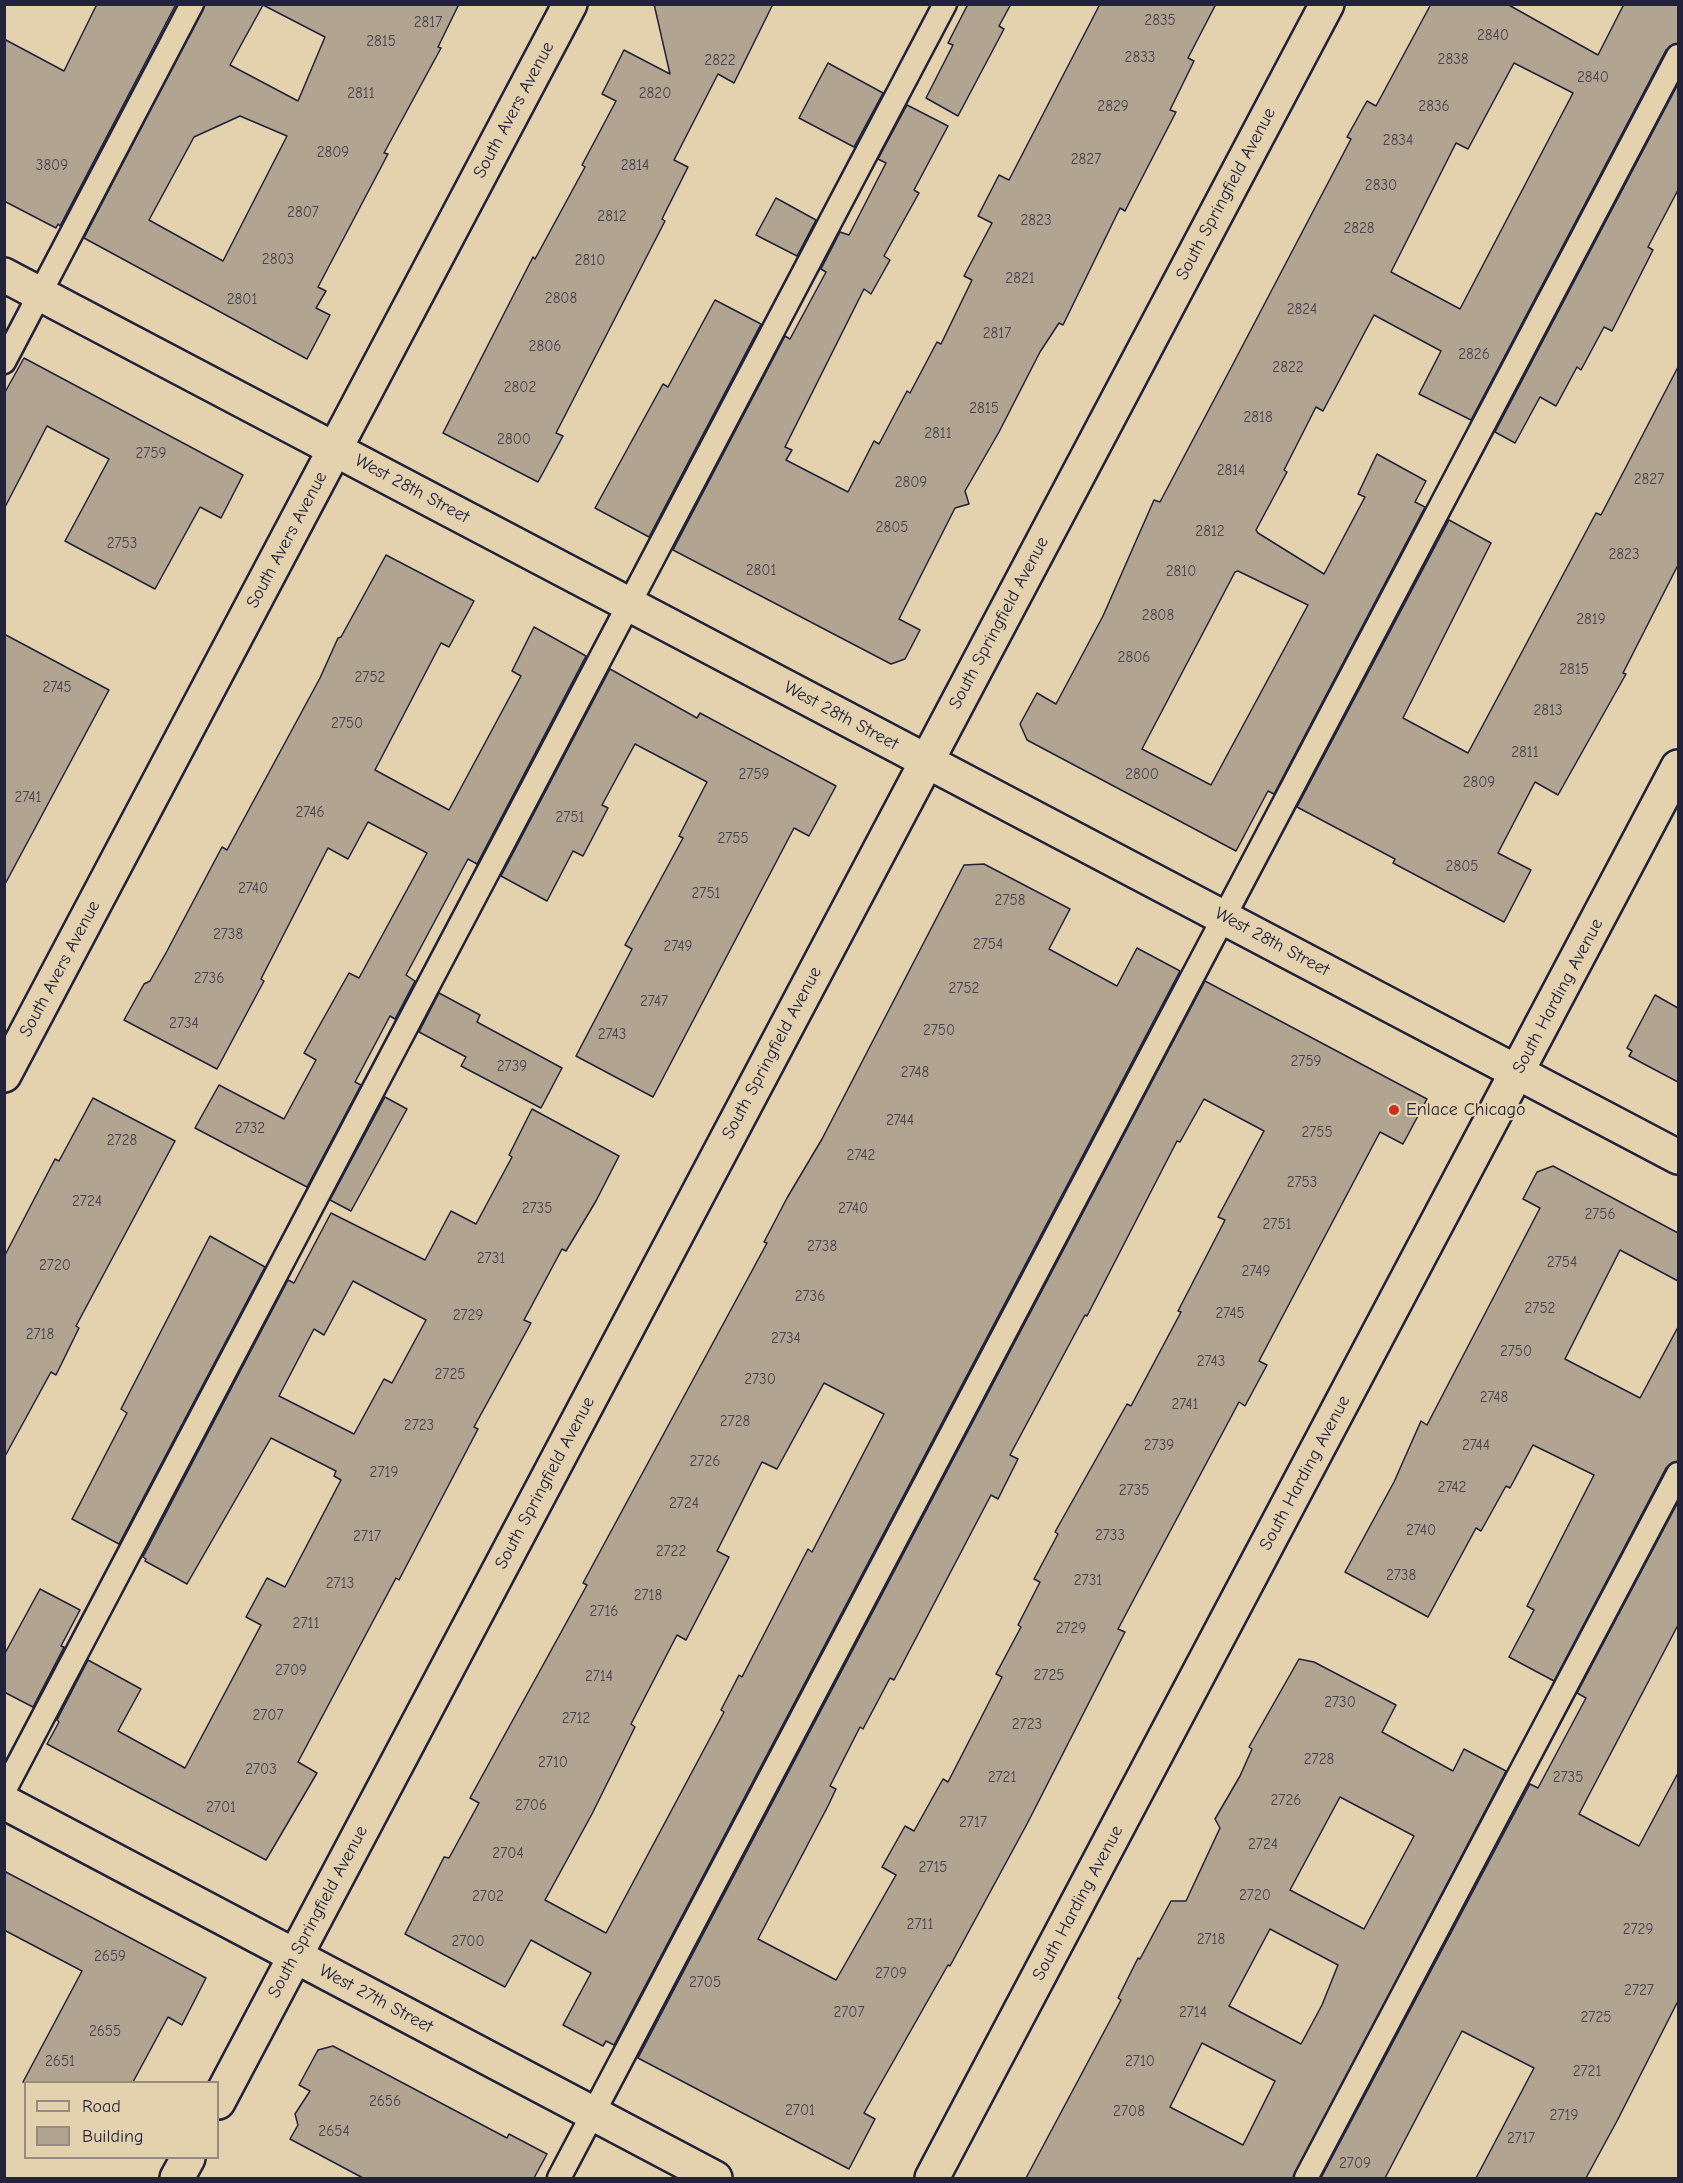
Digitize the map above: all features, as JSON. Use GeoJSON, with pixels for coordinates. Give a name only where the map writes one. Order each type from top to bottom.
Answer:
{"type":"FeatureCollection","features":[{"type":"Feature","properties":{"kind":"street","name":"South Avers Avenue"},"geometry":{"type":"LineString","coordinates":[[4,1075],[570,4]]}},
{"type":"Feature","properties":{"kind":"street","name":"South Springfield Avenue"},"geometry":{"type":"LineString","coordinates":[[219,2100],[1327,4]]}},
{"type":"Feature","properties":{"kind":"street","name":"West 28th Street"},"geometry":{"type":"LineString","coordinates":[[4,274],[1678,1156]]}},
{"type":"Feature","properties":{"kind":"street","name":"South Harding Avenue"},"geometry":{"type":"LineString","coordinates":[[932,2178],[1678,767]]}},
{"type":"Feature","properties":{"kind":"street","name":"West 27th Street"},"geometry":{"type":"LineString","coordinates":[[4,1802],[715,2178]]}},
{"type":"Feature","properties":{"kind":"street"},"geometry":{"type":"LineString","coordinates":[[177,2178],[187,2159]]}},
{"type":"Feature","properties":{"kind":"lane"},"geometry":{"type":"LineString","coordinates":[[4,362],[192,4]]}},
{"type":"Feature","properties":{"kind":"lane"},"geometry":{"type":"LineString","coordinates":[[4,1791],[945,4]]}},
{"type":"Feature","properties":{"kind":"lane"},"geometry":{"type":"LineString","coordinates":[[559,2178],[1678,56]]}},
{"type":"Feature","properties":{"kind":"lane"},"geometry":{"type":"LineString","coordinates":[[1306,2178],[1678,1474]]}},
{"type":"Feature","properties":{"kind":"building"},"geometry":{"type":"Polygon","coordinates":[[[97,4],[176,4],[60,226],[58,224],[56,228],[4,201],[4,39],[64,71],[97,4]]]}},
{"type":"Feature","properties":{"kind":"building"},"geometry":{"type":"Polygon","coordinates":[[[205,4],[459,4],[438,47],[441,48],[384,153],[388,154],[318,287],[326,291],[316,308],[330,315],[307,359],[84,238],[205,4]],[[263,5],[230,65],[298,101],[325,37],[263,5]],[[240,116],[194,137],[149,220],[223,261],[287,136],[240,116]]]}},
{"type":"Feature","properties":{"kind":"building"},"geometry":{"type":"Polygon","coordinates":[[[654,4],[773,4],[734,83],[718,74],[674,160],[688,167],[662,219],[665,221],[556,433],[563,436],[538,482],[443,433],[533,257],[535,259],[585,167],[582,165],[616,101],[602,94],[624,50],[670,74],[654,4]]]}},
{"type":"Feature","properties":{"kind":"building"},"geometry":{"type":"Polygon","coordinates":[[[968,4],[1011,4],[999,26],[1004,29],[958,116],[926,98],[953,45],[948,43],[968,4]]]}},
{"type":"Feature","properties":{"kind":"building"},"geometry":{"type":"Polygon","coordinates":[[[1100,4],[1216,4],[1188,58],[1194,61],[1170,110],[1176,112],[1125,211],[1120,208],[1063,325],[1059,323],[1040,352],[999,432],[965,491],[969,504],[955,508],[899,619],[920,630],[905,659],[891,664],[673,550],[785,336],[790,339],[826,272],[821,269],[840,232],[849,235],[886,163],[878,159],[907,105],[948,126],[914,190],[919,193],[884,256],[890,260],[871,294],[864,289],[785,447],[792,450],[786,460],[848,492],[874,441],[879,444],[907,391],[910,393],[937,342],[941,344],[972,280],[964,276],[992,223],[978,216],[999,175],[1009,180],[1100,4]]]}},
{"type":"Feature","properties":{"kind":"building"},"geometry":{"type":"Polygon","coordinates":[[[1431,4],[1507,4],[1598,55],[1624,4],[1678,4],[1678,43],[1666,50],[1471,420],[1419,394],[1441,351],[1374,315],[1323,411],[1316,407],[1284,470],[1287,472],[1256,530],[1258,533],[1324,574],[1365,497],[1358,494],[1377,454],[1426,481],[1415,502],[1425,507],[1274,794],[1268,791],[1236,851],[1027,740],[1020,724],[1037,693],[1056,704],[1103,616],[1154,500],[1160,502],[1351,139],[1347,137],[1367,101],[1376,106],[1431,4]],[[1514,63],[1468,149],[1456,143],[1391,272],[1460,309],[1573,93],[1514,63]],[[1238,571],[1235,572],[1142,749],[1211,785],[1308,605],[1238,571]]]}},
{"type":"Feature","properties":{"kind":"building"},"geometry":{"type":"Polygon","coordinates":[[[828,63],[883,93],[854,147],[799,118],[828,63]]]}},
{"type":"Feature","properties":{"kind":"building"},"geometry":{"type":"Polygon","coordinates":[[[1678,84],[1678,190],[1648,247],[1653,250],[1612,331],[1604,327],[1581,370],[1577,367],[1556,406],[1540,397],[1515,443],[1495,432],[1678,84]]]}},
{"type":"Feature","properties":{"kind":"building"},"geometry":{"type":"Polygon","coordinates":[[[776,198],[816,220],[797,256],[756,235],[776,198]]]}},
{"type":"Feature","properties":{"kind":"building"},"geometry":{"type":"Polygon","coordinates":[[[715,300],[761,324],[649,537],[595,508],[663,384],[668,387],[715,300]]]}},
{"type":"Feature","properties":{"kind":"building"},"geometry":{"type":"Polygon","coordinates":[[[24,358],[243,475],[221,518],[200,507],[155,589],[65,541],[109,459],[47,426],[4,509],[4,394],[24,358]]]}},
{"type":"Feature","properties":{"kind":"building"},"geometry":{"type":"Polygon","coordinates":[[[1678,367],[1678,565],[1623,673],[1626,674],[1558,795],[1535,782],[1498,853],[1531,870],[1504,922],[1393,863],[1395,859],[1297,807],[1449,520],[1491,543],[1403,718],[1468,753],[1596,513],[1601,515],[1678,367]]]}},
{"type":"Feature","properties":{"kind":"building"},"geometry":{"type":"Polygon","coordinates":[[[386,555],[474,601],[449,647],[441,643],[375,770],[449,810],[521,676],[512,671],[534,627],[586,656],[477,864],[468,859],[406,975],[415,981],[395,1019],[390,1016],[355,1082],[361,1085],[307,1187],[195,1128],[219,1085],[284,1119],[316,1060],[304,1053],[349,973],[359,978],[427,853],[368,822],[348,859],[328,848],[261,979],[264,981],[217,1069],[124,1020],[144,984],[150,981],[167,951],[222,847],[227,850],[320,678],[338,638],[341,637],[386,555]]]}},
{"type":"Feature","properties":{"kind":"building"},"geometry":{"type":"Polygon","coordinates":[[[4,634],[109,690],[4,886],[4,634]]]}},
{"type":"Feature","properties":{"kind":"building"},"geometry":{"type":"Polygon","coordinates":[[[610,669],[697,718],[700,713],[836,786],[809,836],[794,828],[653,1097],[576,1056],[632,949],[625,945],[683,838],[679,836],[707,782],[635,744],[602,805],[608,808],[583,856],[573,851],[547,901],[501,876],[610,669]]]}},
{"type":"Feature","properties":{"kind":"building"},"geometry":{"type":"Polygon","coordinates":[[[984,864],[1070,909],[1049,949],[1117,986],[1137,948],[1180,971],[614,2045],[606,2041],[603,2046],[563,2025],[591,1973],[531,1940],[505,1987],[405,1934],[444,1857],[449,1858],[479,1803],[470,1798],[587,1585],[583,1583],[767,1243],[764,1242],[822,1139],[964,865],[984,864]],[[824,1383],[777,1469],[762,1462],[717,1551],[729,1557],[686,1640],[677,1635],[631,1724],[635,1727],[592,1814],[545,1900],[606,1933],[724,1712],[721,1710],[739,1675],[742,1677],[808,1549],[812,1552],[884,1414],[824,1383]]]}},
{"type":"Feature","properties":{"kind":"building"},"geometry":{"type":"Polygon","coordinates":[[[1205,981],[1427,1099],[1403,1144],[1380,1132],[1259,1361],[1267,1365],[1245,1406],[1239,1402],[1118,1629],[1125,1632],[1027,1824],[950,1966],[948,1965],[864,2113],[875,2119],[849,2169],[638,2058],[1205,981]],[[1204,1099],[1180,1142],[1177,1141],[1087,1316],[1085,1315],[1010,1455],[1018,1459],[998,1499],[991,1495],[894,1680],[890,1678],[863,1729],[860,1727],[830,1786],[836,1789],[828,1806],[758,1939],[836,1980],[896,1875],[882,1867],[905,1826],[914,1831],[943,1779],[948,1782],[1002,1677],[996,1674],[1021,1627],[1018,1625],[1040,1582],[1034,1579],[1058,1534],[1055,1532],[1127,1404],[1131,1406],[1181,1312],[1178,1311],[1225,1220],[1218,1217],[1264,1131],[1204,1099]]]}},
{"type":"Feature","properties":{"kind":"building"},"geometry":{"type":"Polygon","coordinates":[[[439,993],[480,1015],[477,1022],[562,1068],[541,1108],[461,1066],[466,1057],[419,1032],[439,993]]]}},
{"type":"Feature","properties":{"kind":"building"},"geometry":{"type":"Polygon","coordinates":[[[1655,995],[1678,1008],[1678,1082],[1629,1056],[1632,1051],[1627,1048],[1655,995]]]}},
{"type":"Feature","properties":{"kind":"building"},"geometry":{"type":"Polygon","coordinates":[[[385,1097],[407,1109],[351,1211],[330,1200],[385,1097]]]}},
{"type":"Feature","properties":{"kind":"building"},"geometry":{"type":"Polygon","coordinates":[[[93,1098],[175,1141],[76,1326],[79,1328],[56,1375],[51,1372],[4,1458],[4,1257],[55,1159],[59,1161],[93,1098]]]}},
{"type":"Feature","properties":{"kind":"building"},"geometry":{"type":"Polygon","coordinates":[[[532,1109],[619,1156],[596,1201],[566,1251],[562,1249],[524,1320],[531,1323],[474,1427],[478,1429],[399,1580],[396,1578],[298,1762],[317,1773],[266,1860],[47,1744],[88,1660],[141,1689],[118,1731],[185,1768],[261,1625],[246,1617],[267,1578],[285,1587],[341,1480],[334,1476],[336,1471],[271,1438],[187,1584],[145,1561],[143,1557],[288,1280],[294,1283],[331,1213],[425,1260],[451,1211],[476,1224],[512,1157],[509,1155],[532,1109]],[[353,1281],[324,1335],[314,1329],[279,1396],[354,1434],[384,1379],[392,1383],[426,1320],[353,1281]]]}},
{"type":"Feature","properties":{"kind":"building"},"geometry":{"type":"Polygon","coordinates":[[[1553,1166],[1678,1233],[1678,1281],[1620,1250],[1565,1359],[1640,1398],[1678,1327],[1678,1461],[1666,1468],[1554,1681],[1509,1657],[1534,1610],[1527,1606],[1594,1475],[1533,1445],[1510,1488],[1506,1486],[1481,1531],[1476,1528],[1428,1617],[1345,1572],[1394,1482],[1421,1421],[1427,1425],[1540,1208],[1523,1199],[1537,1172],[1553,1166]]]}},
{"type":"Feature","properties":{"kind":"building"},"geometry":{"type":"Polygon","coordinates":[[[210,1236],[265,1267],[119,1544],[72,1519],[127,1413],[121,1409],[210,1236]]]}},
{"type":"Feature","properties":{"kind":"building"},"geometry":{"type":"Polygon","coordinates":[[[1678,1502],[1678,1625],[1579,1814],[1639,1846],[1678,1773],[1678,2001],[1617,2121],[1586,2178],[1476,2178],[1534,2068],[1462,2031],[1385,2178],[1321,2178],[1530,1784],[1538,1788],[1586,1698],[1577,1693],[1678,1502]]]}},
{"type":"Feature","properties":{"kind":"building"},"geometry":{"type":"Polygon","coordinates":[[[40,1589],[80,1610],[33,1707],[4,1692],[4,1655],[40,1589]]]}},
{"type":"Feature","properties":{"kind":"building"},"geometry":{"type":"Polygon","coordinates":[[[1299,1659],[1314,1662],[1396,1705],[1382,1732],[1453,1771],[1464,1749],[1506,1771],[1293,2178],[1026,2178],[1121,2000],[1118,1998],[1138,1958],[1140,1959],[1171,1901],[1186,1901],[1220,1828],[1215,1819],[1240,1776],[1252,1749],[1249,1747],[1299,1659]],[[1340,1797],[1290,1890],[1364,1929],[1414,1836],[1340,1797]],[[1270,1929],[1229,2006],[1301,2044],[1322,2005],[1338,1965],[1270,1929]],[[1202,2043],[1170,2107],[1243,2145],[1275,2081],[1202,2043]]]}},
{"type":"Feature","properties":{"kind":"building"},"geometry":{"type":"Polygon","coordinates":[[[4,1871],[206,1978],[182,2025],[168,2017],[134,2081],[23,2082],[82,1971],[4,1930],[4,1871]]]}},
{"type":"Feature","properties":{"kind":"building"},"geometry":{"type":"Polygon","coordinates":[[[333,2046],[507,2138],[509,2134],[547,2154],[534,2178],[363,2178],[290,2139],[298,2125],[295,2114],[310,2091],[299,2085],[318,2050],[333,2046]]]}},
{"type":"Feature","properties":{"kind":"place","name":"Enlace Chicago"},"geometry":{"type":"Point","coordinates":[1394,1110]}}]}
